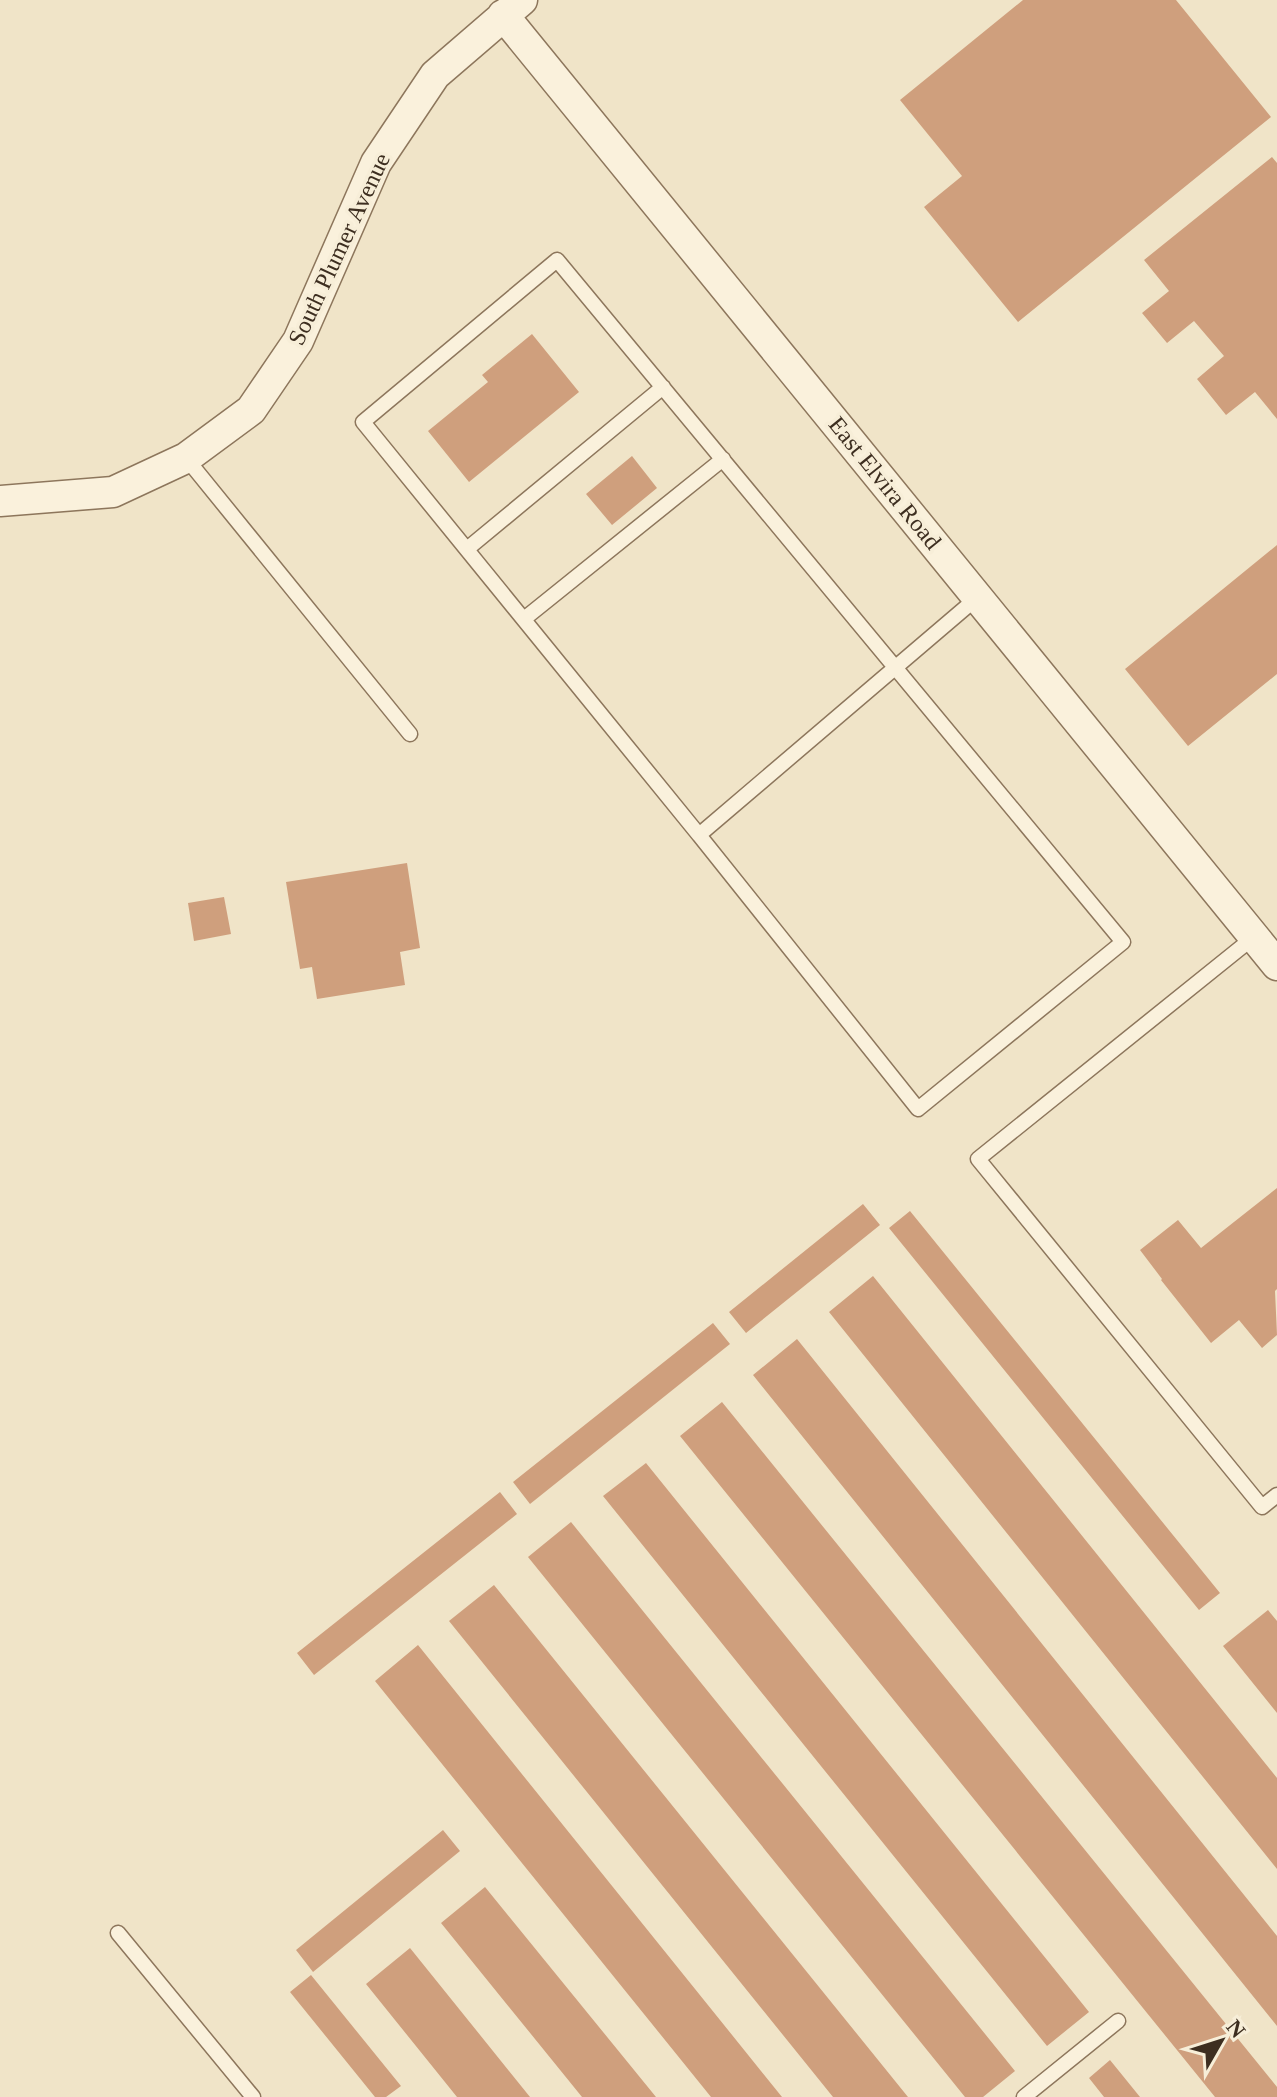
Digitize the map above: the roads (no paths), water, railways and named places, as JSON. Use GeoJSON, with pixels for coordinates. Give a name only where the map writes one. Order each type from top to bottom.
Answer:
{"type":"FeatureCollection","features":[{"type":"Feature","properties":{"kind":"street","name":"South Plumer Avenue"},"geometry":{"type":"LineString","coordinates":[[0,501],[113,492],[186,458],[251,410],[298,341],[376,163],[435,75],[507,5]]}},
{"type":"Feature","properties":{"kind":"street","name":"East Elvira Road"},"geometry":{"type":"LineString","coordinates":[[507,5],[978,597],[1277,965]]}},
{"type":"Feature","properties":{"kind":"lane"},"geometry":{"type":"LineString","coordinates":[[557,260],[723,459],[1123,942],[918,1109],[363,422],[557,260]]}},
{"type":"Feature","properties":{"kind":"lane"},"geometry":{"type":"LineString","coordinates":[[467,549],[663,387]]}},
{"type":"Feature","properties":{"kind":"lane"},"geometry":{"type":"LineString","coordinates":[[186,458],[410,734]]}},
{"type":"Feature","properties":{"kind":"lane"},"geometry":{"type":"LineString","coordinates":[[524,619],[723,459]]}},
{"type":"Feature","properties":{"kind":"lane"},"geometry":{"type":"LineString","coordinates":[[699,835],[978,597]]}},
{"type":"Feature","properties":{"kind":"lane"},"geometry":{"type":"LineString","coordinates":[[1254,937],[978,1159],[1262,1507],[1277,1495]]}},
{"type":"Feature","properties":{"kind":"lane"},"geometry":{"type":"LineString","coordinates":[[118,1933],[253,2097]]}},
{"type":"Feature","properties":{"kind":"lane"},"geometry":{"type":"LineString","coordinates":[[1024,2097],[1118,2021]]}}]}
